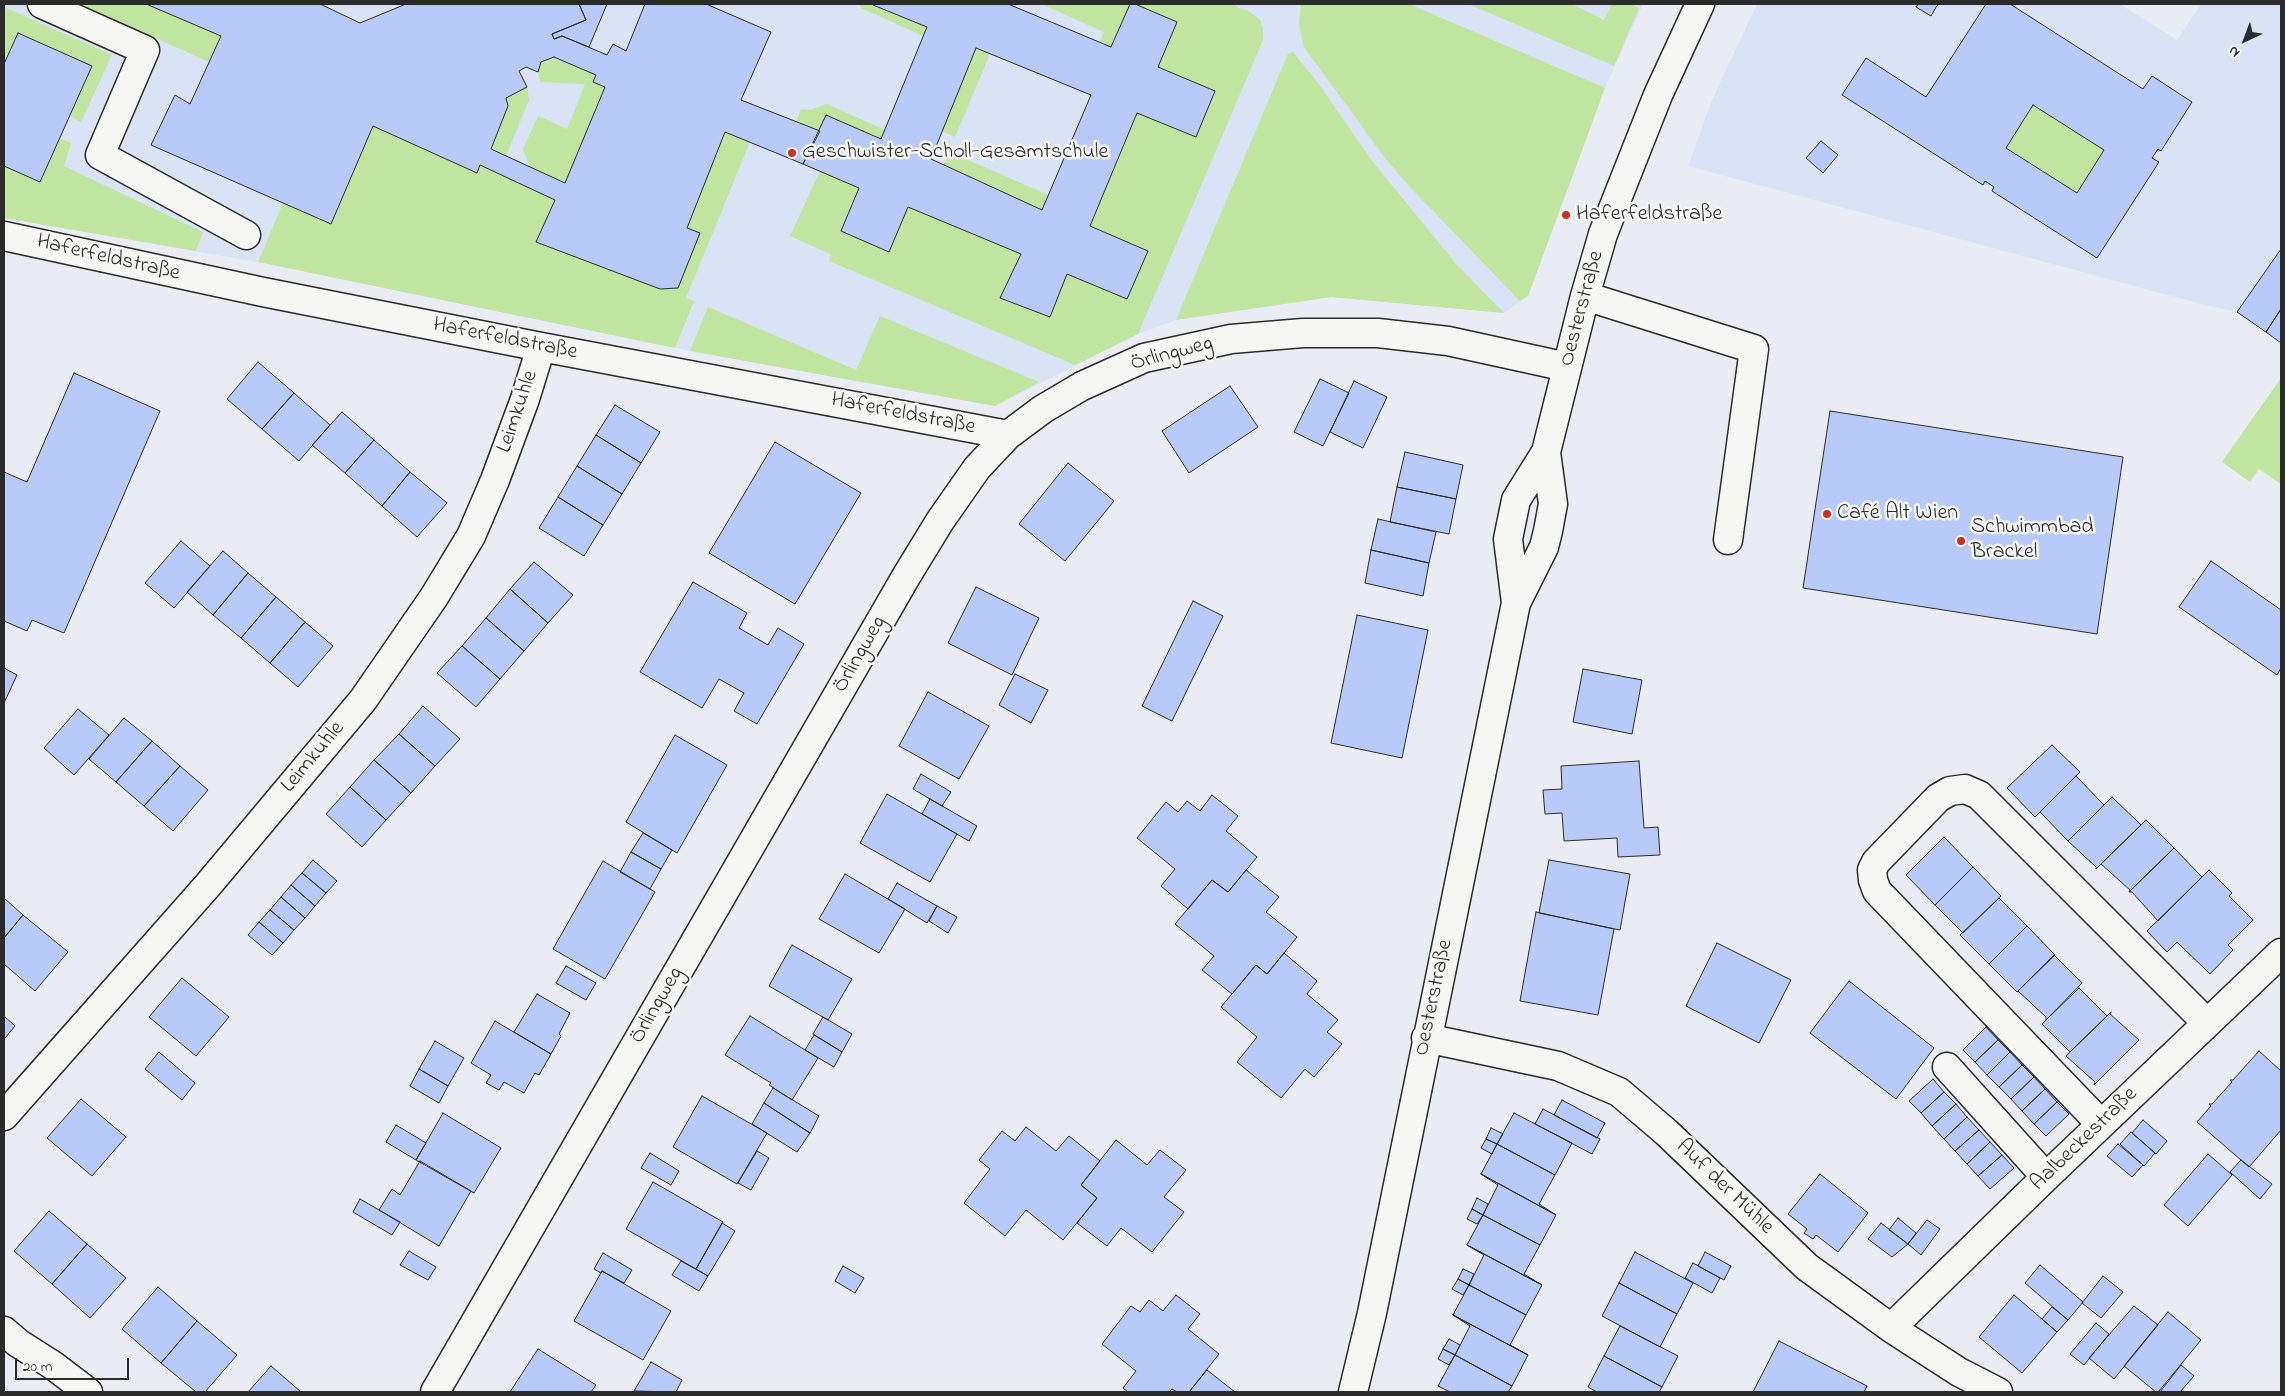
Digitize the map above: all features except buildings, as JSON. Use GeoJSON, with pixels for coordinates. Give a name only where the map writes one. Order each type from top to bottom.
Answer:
{"type":"FeatureCollection","features":[{"type":"Feature","properties":{"kind":"street"},"geometry":{"type":"LineString","coordinates":[[42,4],[145,50],[100,156],[246,235]]}},
{"type":"Feature","properties":{"kind":"street","name":"Oesterstraße"},"geometry":{"type":"LineString","coordinates":[[1516,603],[1508,540],[1516,500],[1546,452],[1585,296],[1603,234],[1658,96],[1700,4]]}},
{"type":"Feature","properties":{"kind":"street","name":"Haferfeldstraße"},"geometry":{"type":"LineString","coordinates":[[4,236],[184,276],[540,347],[1008,435]]}},
{"type":"Feature","properties":{"kind":"street"},"geometry":{"type":"LineString","coordinates":[[1585,296],[1754,349],[1728,540]]}},
{"type":"Feature","properties":{"kind":"street","name":"Örlingweg"},"geometry":{"type":"LineString","coordinates":[[435,1392],[940,521],[977,468],[1008,435],[1043,409],[1082,386],[1144,358],[1231,339],[1303,333],[1378,333],[1448,341],[1567,367]]}},
{"type":"Feature","properties":{"kind":"street","name":"Leimkuhle"},"geometry":{"type":"LineString","coordinates":[[4,1116],[208,885],[363,700],[434,597],[471,536],[496,480],[525,399],[540,347]]}},
{"type":"Feature","properties":{"kind":"street","name":"Oesterstraße"},"geometry":{"type":"LineString","coordinates":[[1353,1392],[1372,1313],[1426,1038],[1516,603],[1544,547],[1548,531],[1553,504],[1546,452]]}},
{"type":"Feature","properties":{"kind":"street"},"geometry":{"type":"LineString","coordinates":[[2101,1124],[1877,891],[1872,880],[1872,870],[1876,862],[1938,798],[1950,791],[1958,790],[1965,790],[1979,795],[2207,1023]]}},
{"type":"Feature","properties":{"kind":"street","name":"Aalbeckestraße"},"geometry":{"type":"LineString","coordinates":[[1892,1328],[2101,1124],[2281,954]]}},
{"type":"Feature","properties":{"kind":"street","name":"Auf der Mühle"},"geometry":{"type":"LineString","coordinates":[[1426,1038],[1558,1066],[1619,1092],[1666,1132],[1807,1268],[1892,1328],[1959,1372],[1998,1392]]}},
{"type":"Feature","properties":{"kind":"street"},"geometry":{"type":"LineString","coordinates":[[1947,1067],[2046,1177]]}},
{"type":"Feature","properties":{"kind":"street"},"geometry":{"type":"LineString","coordinates":[[8,1345],[54,1366],[88,1392]]}},
{"type":"Feature","properties":{"kind":"shaded area","name":"Geschwister-Scholl-Gesamtschule"},"geometry":{"type":"Polygon","coordinates":[[[4,4],[1643,4],[1605,88],[1528,296],[1504,313],[1331,297],[1176,320],[1138,334],[995,406],[690,351],[258,262],[4,218],[4,4]]]}},
{"type":"Feature","properties":{"kind":"shaded area"},"geometry":{"type":"Polygon","coordinates":[[[1757,4],[2120,4],[2177,40],[2201,4],[2281,4],[2281,249],[2237,312],[1688,166],[1712,100],[1757,4]]]}},
{"type":"Feature","properties":{"kind":"green space"},"geometry":{"type":"Polygon","coordinates":[[[80,4],[146,4],[221,36],[209,62],[80,4]]]}},
{"type":"Feature","properties":{"kind":"green space"},"geometry":{"type":"Polygon","coordinates":[[[859,4],[874,4],[874,6],[927,27],[923,36],[861,8],[859,4]]]}},
{"type":"Feature","properties":{"kind":"green space"},"geometry":{"type":"Polygon","coordinates":[[[1041,4],[1130,4],[1111,47],[1100,41],[1104,32],[1041,4]]]}},
{"type":"Feature","properties":{"kind":"green space"},"geometry":{"type":"Polygon","coordinates":[[[1135,4],[1234,4],[1239,8],[1247,10],[1260,20],[1263,29],[1263,40],[1138,334],[1075,365],[829,261],[830,254],[790,236],[820,171],[859,188],[841,231],[888,251],[908,207],[1021,254],[1001,299],[1049,317],[1067,274],[1127,299],[1148,251],[1090,226],[1137,113],[1196,137],[1215,91],[1158,67],[1177,22],[1135,4]]]}},
{"type":"Feature","properties":{"kind":"green space"},"geometry":{"type":"Polygon","coordinates":[[[1301,4],[1409,4],[1605,88],[1528,296],[1520,301],[1409,186],[1385,158],[1304,47],[1299,24],[1301,4]]]}},
{"type":"Feature","properties":{"kind":"green space"},"geometry":{"type":"Polygon","coordinates":[[[1468,4],[1572,4],[1604,20],[1612,4],[1630,4],[1639,8],[1614,66],[1468,4]]]}},
{"type":"Feature","properties":{"kind":"green space"},"geometry":{"type":"Polygon","coordinates":[[[4,7],[112,55],[81,122],[70,116],[92,66],[18,33],[4,64],[4,7]]]}},
{"type":"Feature","properties":{"kind":"green space"},"geometry":{"type":"Polygon","coordinates":[[[976,48],[990,54],[955,137],[941,131],[976,48]]]}},
{"type":"Feature","properties":{"kind":"green space"},"geometry":{"type":"Polygon","coordinates":[[[1293,52],[1318,83],[1372,161],[1457,265],[1504,313],[1331,297],[1176,320],[1288,54],[1293,52]]]}},
{"type":"Feature","properties":{"kind":"green space"},"geometry":{"type":"Polygon","coordinates":[[[554,57],[596,75],[593,82],[605,87],[565,183],[530,168],[523,149],[538,116],[567,129],[585,84],[540,82],[538,72],[541,62],[554,57]]]}},
{"type":"Feature","properties":{"kind":"green space"},"geometry":{"type":"Polygon","coordinates":[[[527,87],[529,100],[506,156],[491,149],[508,106],[506,98],[527,87]]]}},
{"type":"Feature","properties":{"kind":"green space"},"geometry":{"type":"Polygon","coordinates":[[[827,104],[885,130],[881,139],[826,115],[820,131],[796,122],[801,109],[810,110],[827,104]]]}},
{"type":"Feature","properties":{"kind":"green space"},"geometry":{"type":"Polygon","coordinates":[[[2033,105],[2104,150],[2077,193],[2006,148],[2033,105]]]}},
{"type":"Feature","properties":{"kind":"green space"},"geometry":{"type":"Polygon","coordinates":[[[373,126],[477,173],[480,165],[555,200],[536,242],[660,289],[678,288],[700,233],[687,228],[725,132],[750,142],[686,298],[694,301],[675,348],[258,262],[283,203],[331,224],[373,126]]]}},
{"type":"Feature","properties":{"kind":"green space"},"geometry":{"type":"Polygon","coordinates":[[[60,138],[71,143],[64,166],[203,232],[196,251],[4,218],[4,166],[40,182],[60,138]]]}},
{"type":"Feature","properties":{"kind":"green space"},"geometry":{"type":"Polygon","coordinates":[[[950,152],[1048,195],[1042,210],[943,166],[950,152]]]}},
{"type":"Feature","properties":{"kind":"green space"},"geometry":{"type":"Polygon","coordinates":[[[708,307],[856,370],[880,316],[1039,382],[995,406],[690,351],[708,307]]]}},
{"type":"Feature","properties":{"kind":"green space"},"geometry":{"type":"Polygon","coordinates":[[[2281,378],[2281,484],[2259,469],[2250,482],[2222,462],[2281,378]]]}},
{"type":"Feature","properties":{"kind":"place","name":"Geschwister-Scholl-Gesamtschule"},"geometry":{"type":"Point","coordinates":[792,153]}},
{"type":"Feature","properties":{"kind":"place","name":"Haferfeldstraße"},"geometry":{"type":"Point","coordinates":[1566,215]}},
{"type":"Feature","properties":{"kind":"place","name":"Café Alt Wien"},"geometry":{"type":"Point","coordinates":[1827,514]}},
{"type":"Feature","properties":{"kind":"place","name":"Schwimmbad Brackel"},"geometry":{"type":"Point","coordinates":[1961,541]}}]}
